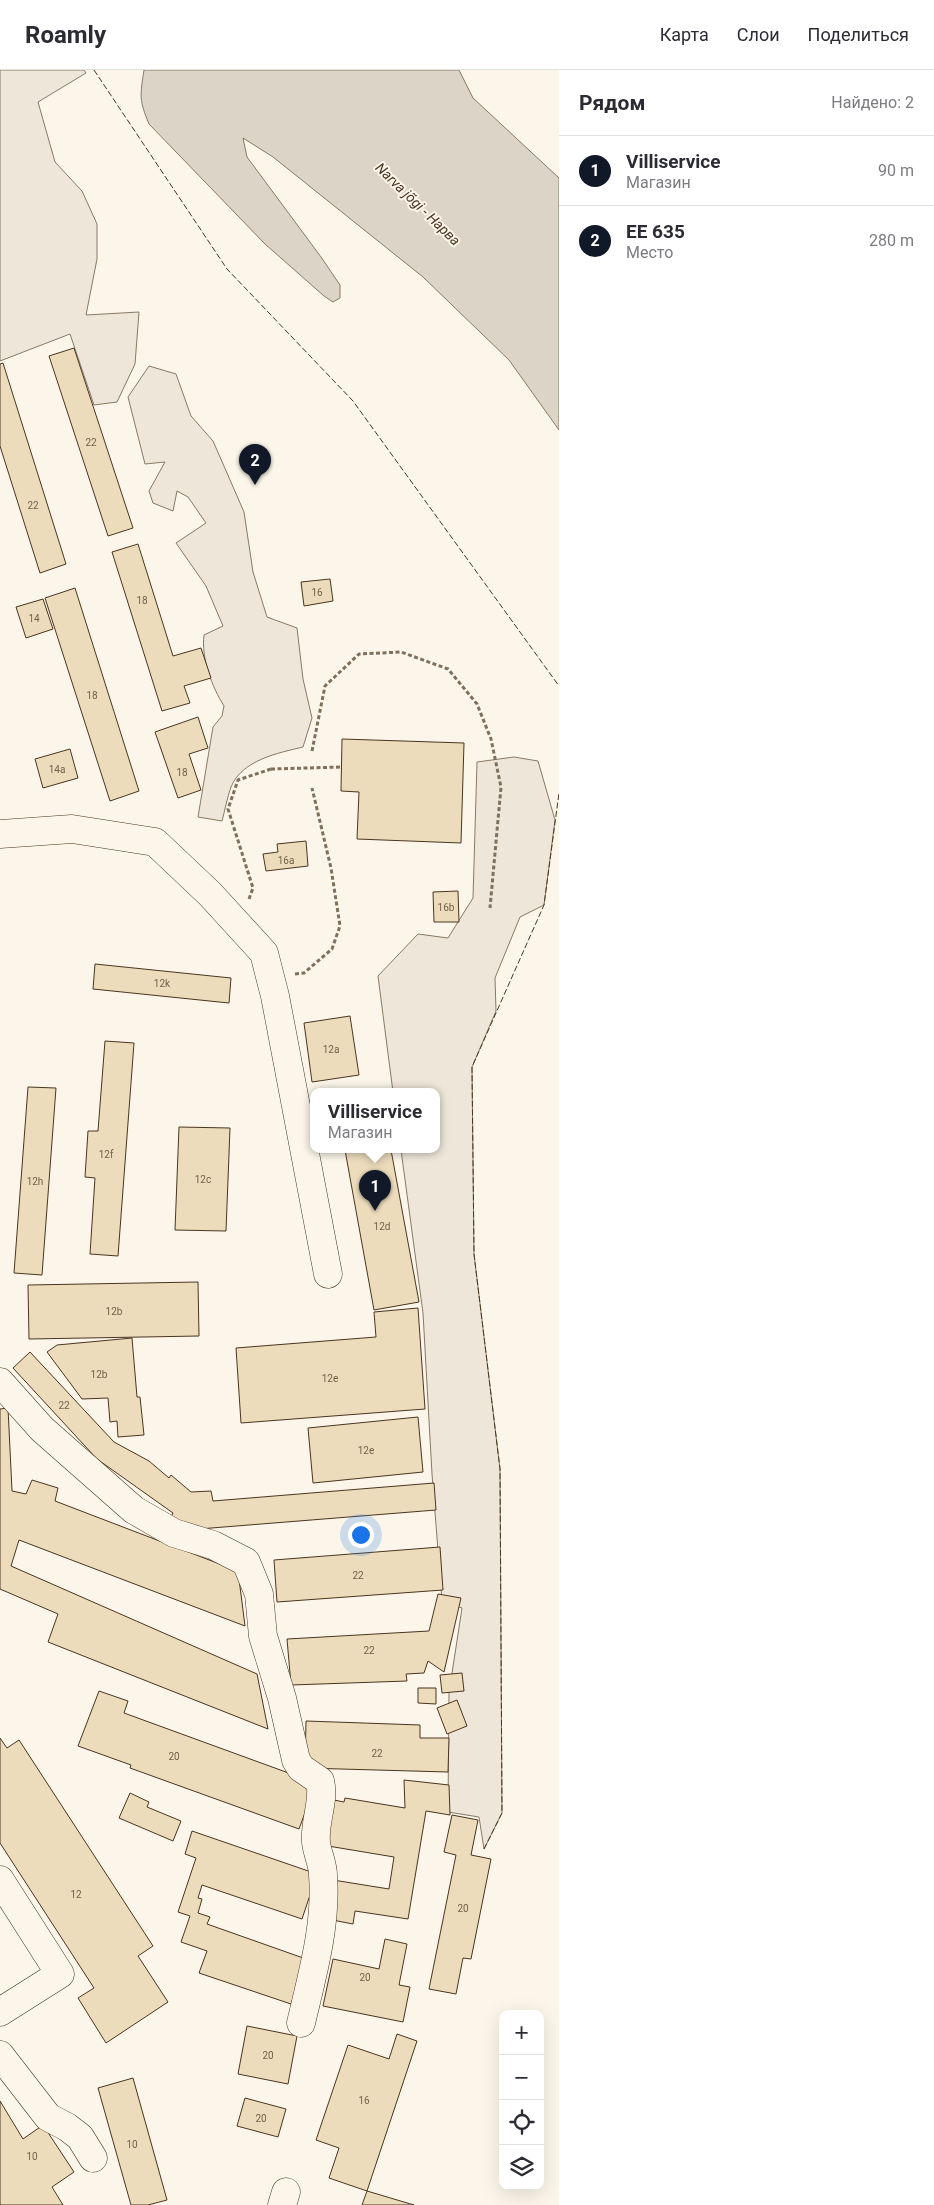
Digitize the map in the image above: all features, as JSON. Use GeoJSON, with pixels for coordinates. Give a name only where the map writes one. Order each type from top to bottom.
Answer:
{"type":"FeatureCollection","features":[{"type":"Feature","properties":{"kind":"lane"},"geometry":{"type":"LineString","coordinates":[[0,834],[72,829],[155,842],[210,894],[264,953],[328,1274]]}},
{"type":"Feature","properties":{"kind":"lane"},"geometry":{"type":"LineString","coordinates":[[0,1382],[42,1429],[134,1510],[174,1533],[213,1545],[246,1562],[259,1594],[263,1636],[282,1698],[296,1760],[301,1768],[320,1781],[322,1791],[316,1841],[324,1874],[323,1907],[315,1961],[301,2023]]}},
{"type":"Feature","properties":{"kind":"lane"},"geometry":{"type":"LineString","coordinates":[[0,1880],[60,1974],[0,2012]]}},
{"type":"Feature","properties":{"kind":"lane"},"geometry":{"type":"LineString","coordinates":[[0,2055],[48,2117],[67,2127],[80,2138],[93,2158]]}},
{"type":"Feature","properties":{"kind":"path"},"geometry":{"type":"LineString","coordinates":[[312,751],[325,686],[359,654],[401,652],[448,669],[476,704],[491,739],[501,787],[490,908]]}},
{"type":"Feature","properties":{"kind":"path"},"geometry":{"type":"LineString","coordinates":[[239,925],[253,888],[228,809],[238,780],[272,769],[341,767]]}},
{"type":"Feature","properties":{"kind":"path"},"geometry":{"type":"LineString","coordinates":[[270,976],[304,973],[332,949],[340,926],[331,868],[312,788]]}},
{"type":"Feature","properties":{"kind":"shaded area"},"geometry":{"type":"Polygon","coordinates":[[[0,70],[84,70],[86,73],[38,102],[55,162],[82,191],[97,224],[97,259],[86,315],[139,312],[135,364],[117,402],[94,405],[70,334],[0,361],[0,70]]]}},
{"type":"Feature","properties":{"kind":"shaded area"},"geometry":{"type":"Polygon","coordinates":[[[149,366],[176,374],[191,416],[213,441],[244,512],[253,572],[267,617],[297,628],[303,679],[312,718],[303,747],[262,759],[243,770],[236,778],[231,787],[222,821],[198,817],[213,727],[222,716],[224,706],[208,672],[204,653],[204,635],[223,626],[206,586],[176,543],[206,523],[188,497],[177,491],[173,511],[153,503],[149,491],[165,462],[145,464],[128,397],[149,366]]]}},
{"type":"Feature","properties":{"kind":"shaded area"},"geometry":{"type":"Polygon","coordinates":[[[514,757],[538,761],[555,820],[544,905],[520,917],[495,978],[496,1011],[472,1067],[474,1254],[500,1469],[502,1813],[484,1849],[479,1817],[448,1812],[449,1693],[462,1608],[442,1601],[432,1474],[423,1313],[401,1153],[440,1153],[440,1088],[392,1088],[378,976],[418,934],[448,938],[473,898],[477,762],[514,757]]]}},
{"type":"Feature","properties":{"kind":"water","name":"Narva jõgi - Нарва"},"geometry":{"type":"Polygon","coordinates":[[[144,70],[459,70],[473,98],[559,178],[559,430],[509,360],[423,277],[273,157],[243,138],[247,157],[340,285],[340,298],[333,302],[324,296],[265,244],[149,124],[141,98],[144,70]]]}},
{"type":"Feature","properties":{"kind":"building"},"geometry":{"type":"Polygon","coordinates":[[[74,348],[133,528],[108,536],[49,356],[74,348]]]}},
{"type":"Feature","properties":{"kind":"building"},"geometry":{"type":"Polygon","coordinates":[[[3,363],[66,564],[40,573],[0,446],[0,364],[3,363]]]}},
{"type":"Feature","properties":{"kind":"building"},"geometry":{"type":"Polygon","coordinates":[[[138,544],[173,656],[201,648],[211,678],[184,686],[190,703],[162,711],[112,552],[138,544]]]}},
{"type":"Feature","properties":{"kind":"building"},"geometry":{"type":"Polygon","coordinates":[[[330,579],[333,601],[304,606],[301,582],[330,579]]]}},
{"type":"Feature","properties":{"kind":"building"},"geometry":{"type":"Polygon","coordinates":[[[75,588],[139,791],[110,801],[45,598],[75,588]]]}},
{"type":"Feature","properties":{"kind":"building"},"geometry":{"type":"Polygon","coordinates":[[[43,599],[53,629],[26,638],[16,607],[43,599]]]}},
{"type":"Feature","properties":{"kind":"building"},"geometry":{"type":"Polygon","coordinates":[[[198,717],[208,748],[189,754],[201,790],[178,798],[155,732],[198,717]]]}},
{"type":"Feature","properties":{"kind":"building"},"geometry":{"type":"Polygon","coordinates":[[[342,739],[464,743],[461,843],[357,839],[359,792],[341,791],[342,739]]]}},
{"type":"Feature","properties":{"kind":"building"},"geometry":{"type":"Polygon","coordinates":[[[70,749],[78,778],[43,788],[35,759],[70,749]]]}},
{"type":"Feature","properties":{"kind":"building"},"geometry":{"type":"Polygon","coordinates":[[[306,841],[308,866],[266,871],[263,854],[278,852],[277,844],[306,841]]]}},
{"type":"Feature","properties":{"kind":"building"},"geometry":{"type":"Polygon","coordinates":[[[458,891],[459,922],[434,922],[433,892],[458,891]]]}},
{"type":"Feature","properties":{"kind":"building"},"geometry":{"type":"Polygon","coordinates":[[[95,964],[231,978],[229,1003],[93,989],[95,964]]]}},
{"type":"Feature","properties":{"kind":"building"},"geometry":{"type":"Polygon","coordinates":[[[350,1016],[359,1075],[312,1082],[304,1023],[350,1016]]]}},
{"type":"Feature","properties":{"kind":"building"},"geometry":{"type":"Polygon","coordinates":[[[105,1041],[134,1043],[118,1256],[90,1254],[95,1178],[85,1177],[88,1131],[98,1131],[105,1041]]]}},
{"type":"Feature","properties":{"kind":"building"},"geometry":{"type":"Polygon","coordinates":[[[28,1087],[56,1088],[42,1275],[14,1273],[28,1087]]]}},
{"type":"Feature","properties":{"kind":"building"},"geometry":{"type":"Polygon","coordinates":[[[179,1127],[230,1128],[226,1231],[175,1230],[179,1127]]]}},
{"type":"Feature","properties":{"kind":"building"},"geometry":{"type":"Polygon","coordinates":[[[346,1153],[392,1153],[419,1302],[374,1310],[346,1153]]]}},
{"type":"Feature","properties":{"kind":"building"},"geometry":{"type":"Polygon","coordinates":[[[198,1282],[199,1336],[29,1339],[28,1285],[198,1282]]]}},
{"type":"Feature","properties":{"kind":"building"},"geometry":{"type":"Polygon","coordinates":[[[418,1308],[425,1409],[241,1423],[236,1348],[376,1337],[374,1312],[418,1308]]]}},
{"type":"Feature","properties":{"kind":"building"},"geometry":{"type":"Polygon","coordinates":[[[132,1338],[137,1397],[140,1397],[144,1435],[118,1437],[117,1421],[110,1422],[108,1398],[82,1399],[47,1352],[57,1345],[132,1338]]]}},
{"type":"Feature","properties":{"kind":"building"},"geometry":{"type":"Polygon","coordinates":[[[30,1352],[114,1442],[149,1461],[169,1478],[171,1475],[191,1492],[211,1491],[213,1501],[434,1483],[436,1510],[199,1529],[171,1517],[173,1513],[97,1459],[13,1368],[30,1352]]]}},
{"type":"Feature","properties":{"kind":"building"},"geometry":{"type":"Polygon","coordinates":[[[8,1408],[12,1491],[26,1494],[32,1480],[58,1488],[55,1501],[238,1571],[245,1626],[19,1540],[11,1566],[257,1674],[268,1729],[48,1642],[58,1614],[0,1589],[0,1409],[8,1408]]]}},
{"type":"Feature","properties":{"kind":"building"},"geometry":{"type":"Polygon","coordinates":[[[418,1417],[423,1472],[313,1483],[308,1428],[418,1417]]]}},
{"type":"Feature","properties":{"kind":"building"},"geometry":{"type":"Polygon","coordinates":[[[440,1547],[443,1590],[277,1602],[274,1560],[440,1547]]]}},
{"type":"Feature","properties":{"kind":"building"},"geometry":{"type":"Polygon","coordinates":[[[438,1594],[461,1598],[444,1672],[428,1661],[424,1673],[406,1674],[407,1681],[291,1685],[287,1639],[429,1631],[438,1594]]]}},
{"type":"Feature","properties":{"kind":"building"},"geometry":{"type":"Polygon","coordinates":[[[462,1673],[464,1691],[442,1693],[440,1675],[462,1673]]]}},
{"type":"Feature","properties":{"kind":"building"},"geometry":{"type":"Polygon","coordinates":[[[418,1688],[436,1688],[436,1704],[418,1703],[418,1688]]]}},
{"type":"Feature","properties":{"kind":"building"},"geometry":{"type":"Polygon","coordinates":[[[99,1691],[128,1701],[124,1713],[316,1783],[299,1829],[130,1768],[131,1765],[78,1746],[99,1691]]]}},
{"type":"Feature","properties":{"kind":"building"},"geometry":{"type":"Polygon","coordinates":[[[457,1700],[467,1726],[447,1734],[437,1708],[457,1700]]]}},
{"type":"Feature","properties":{"kind":"building"},"geometry":{"type":"Polygon","coordinates":[[[306,1721],[420,1725],[420,1738],[449,1738],[448,1772],[305,1768],[306,1721]]]}},
{"type":"Feature","properties":{"kind":"building"},"geometry":{"type":"Polygon","coordinates":[[[0,1738],[7,1748],[19,1740],[153,1946],[138,1956],[168,2002],[106,2043],[78,1998],[94,1988],[0,1843],[0,1738]]]}},
{"type":"Feature","properties":{"kind":"building"},"geometry":{"type":"Polygon","coordinates":[[[404,1780],[449,1785],[450,1815],[426,1811],[408,1919],[355,1911],[353,1924],[327,1919],[333,1880],[389,1889],[394,1857],[322,1845],[329,1799],[344,1802],[345,1798],[405,1808],[404,1780]]]}},
{"type":"Feature","properties":{"kind":"building"},"geometry":{"type":"Polygon","coordinates":[[[130,1793],[149,1802],[147,1807],[181,1821],[173,1841],[119,1818],[130,1793]]]}},
{"type":"Feature","properties":{"kind":"building"},"geometry":{"type":"Polygon","coordinates":[[[452,1815],[478,1820],[471,1855],[491,1859],[471,1959],[463,1958],[456,1994],[429,1989],[456,1855],[444,1852],[452,1815]]]}},
{"type":"Feature","properties":{"kind":"building"},"geometry":{"type":"Polygon","coordinates":[[[192,1831],[317,1874],[302,1919],[202,1885],[198,1898],[202,1899],[198,1913],[210,1917],[207,1924],[306,1959],[291,2004],[199,1973],[207,1951],[181,1942],[190,1916],[178,1912],[196,1858],[185,1854],[192,1831]]]}},
{"type":"Feature","properties":{"kind":"building"},"geometry":{"type":"Polygon","coordinates":[[[385,1939],[407,1944],[399,1985],[410,1987],[403,2022],[323,2006],[333,1959],[379,1969],[385,1939]]]}},
{"type":"Feature","properties":{"kind":"building"},"geometry":{"type":"Polygon","coordinates":[[[247,2026],[297,2036],[288,2084],[238,2074],[247,2026]]]}},
{"type":"Feature","properties":{"kind":"building"},"geometry":{"type":"Polygon","coordinates":[[[397,2034],[417,2041],[367,2191],[329,2178],[339,2148],[316,2140],[348,2045],[389,2059],[397,2034]]]}},
{"type":"Feature","properties":{"kind":"building"},"geometry":{"type":"Polygon","coordinates":[[[133,2078],[167,2200],[148,2205],[131,2205],[98,2088],[133,2078]]]}},
{"type":"Feature","properties":{"kind":"building"},"geometry":{"type":"Polygon","coordinates":[[[245,2098],[286,2109],[278,2137],[237,2126],[245,2098]]]}},
{"type":"Feature","properties":{"kind":"building"},"geometry":{"type":"Polygon","coordinates":[[[0,2101],[23,2139],[43,2125],[74,2172],[52,2187],[63,2205],[0,2205],[0,2101]]]}},
{"type":"Feature","properties":{"kind":"building"},"geometry":{"type":"Polygon","coordinates":[[[367,2191],[414,2205],[362,2205],[367,2191]]]}},
{"type":"Feature","properties":{"kind":"fence"},"geometry":{"type":"LineString","coordinates":[[94,70],[227,269],[353,401],[559,686]]}},
{"type":"Feature","properties":{"kind":"fence"},"geometry":{"type":"LineString","coordinates":[[484,1849],[502,1813],[500,1469],[474,1254],[472,1067],[544,905],[559,793]]}},
{"type":"Feature","properties":{"kind":"place","name":"EE 635"},"geometry":{"type":"Point","coordinates":[255,485]}},
{"type":"Feature","properties":{"kind":"place","name":"Villiservice"},"geometry":{"type":"Point","coordinates":[375,1211]}}]}
